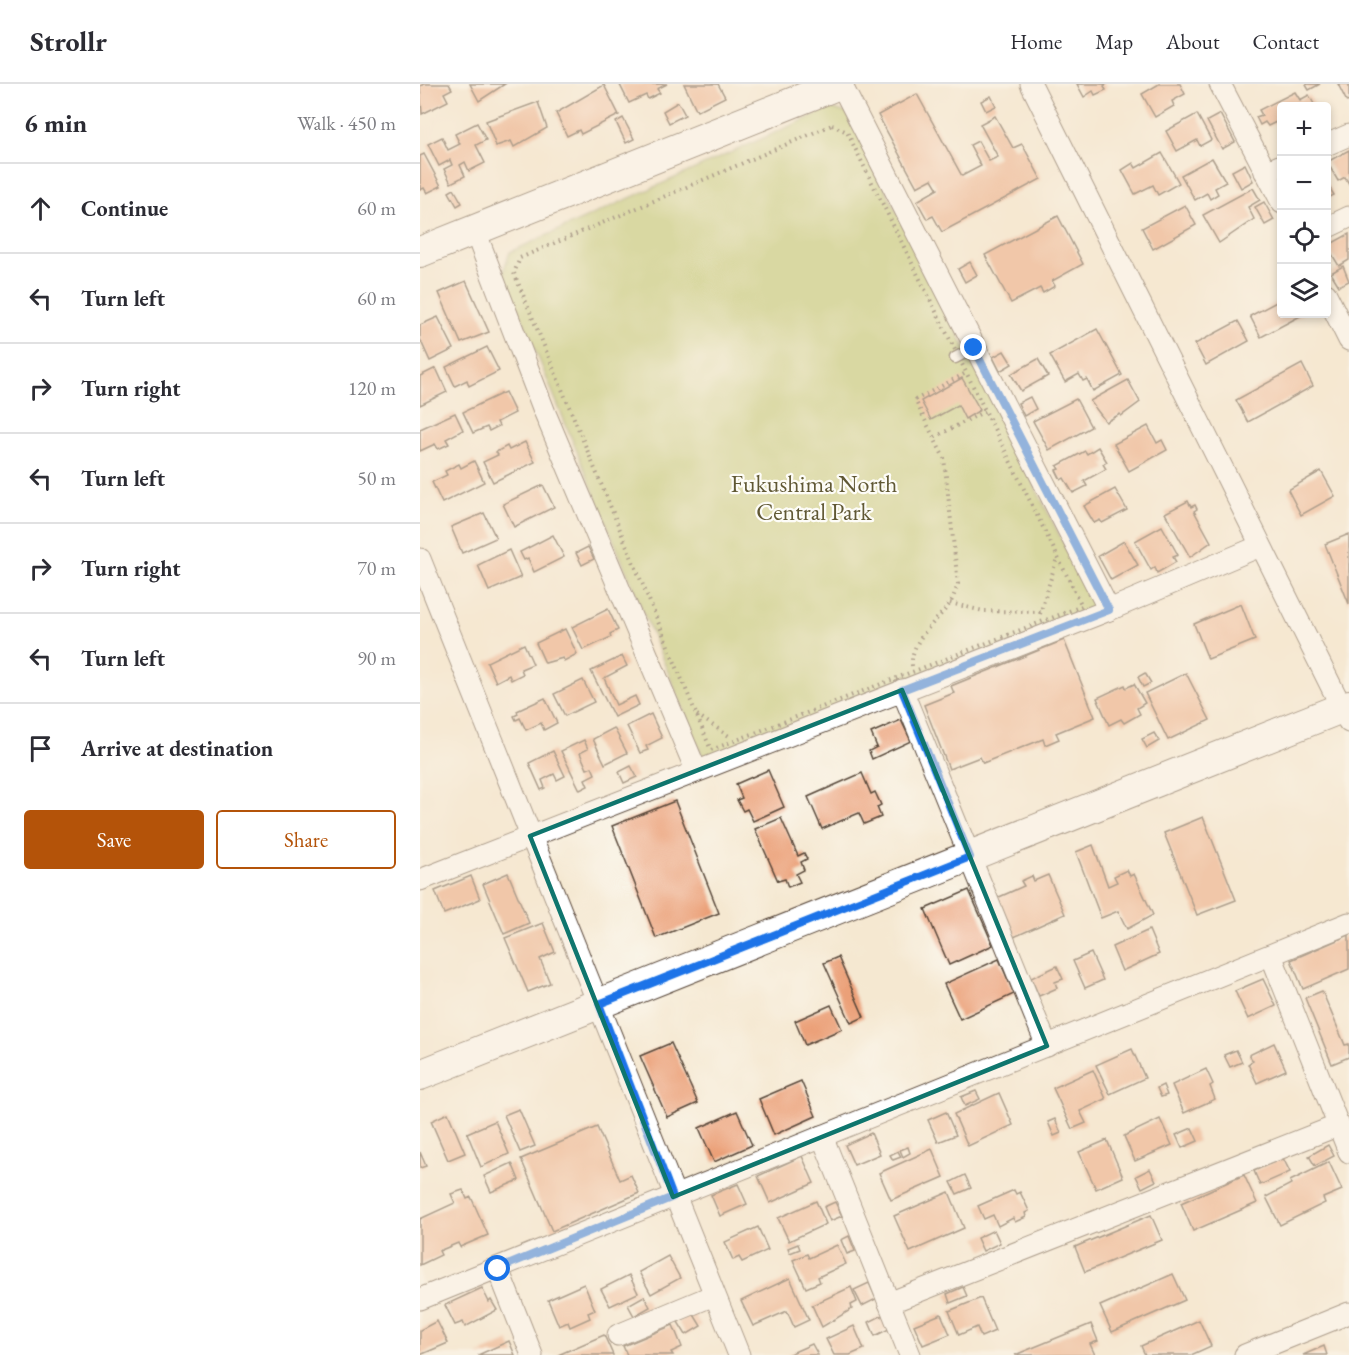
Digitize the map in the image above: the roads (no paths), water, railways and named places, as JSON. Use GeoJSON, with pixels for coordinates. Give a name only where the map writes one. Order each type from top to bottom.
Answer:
{"type":"FeatureCollection","features":[{"type":"Feature","properties":{"kind":"street"},"geometry":{"type":"LineString","coordinates":[[420,252],[840,84],[965,353],[1109,610]]}},
{"type":"Feature","properties":{"kind":"street"},"geometry":{"type":"LineString","coordinates":[[420,1075],[970,857],[1347,712],[1260,546],[1031,84]]}},
{"type":"Feature","properties":{"kind":"street"},"geometry":{"type":"LineString","coordinates":[[1220,84],[1273,168],[1277,186]]}},
{"type":"Feature","properties":{"kind":"street"},"geometry":{"type":"LineString","coordinates":[[1331,143],[1349,135]]}},
{"type":"Feature","properties":{"kind":"street"},"geometry":{"type":"LineString","coordinates":[[1331,226],[1349,218]]}},
{"type":"Feature","properties":{"kind":"street"},"geometry":{"type":"LineString","coordinates":[[475,231],[545,413],[696,770]]}},
{"type":"Feature","properties":{"kind":"street"},"geometry":{"type":"LineString","coordinates":[[1331,304],[1349,340]]}},
{"type":"Feature","properties":{"kind":"street"},"geometry":{"type":"LineString","coordinates":[[420,880],[1109,610],[1260,546]]}},
{"type":"Feature","properties":{"kind":"street"},"geometry":{"type":"LineString","coordinates":[[422,571],[599,1004],[673,1197],[739,1355]]}},
{"type":"Feature","properties":{"kind":"street"},"geometry":{"type":"LineString","coordinates":[[902,690],[1047,1046]]}},
{"type":"Feature","properties":{"kind":"street"},"geometry":{"type":"LineString","coordinates":[[420,1299],[1349,923]]}},
{"type":"Feature","properties":{"kind":"street"},"geometry":{"type":"LineString","coordinates":[[1271,955],[1349,1152]]}},
{"type":"Feature","properties":{"kind":"street"},"geometry":{"type":"LineString","coordinates":[[889,1303],[1339,1125]]}},
{"type":"Feature","properties":{"kind":"street"},"geometry":{"type":"LineString","coordinates":[[822,1136],[910,1355]]}},
{"type":"Feature","properties":{"kind":"street"},"geometry":{"type":"LineString","coordinates":[[498,1269],[532,1355]]}},
{"type":"Feature","properties":{"kind":"street"},"geometry":{"type":"LineString","coordinates":[[618,1335],[714,1295]]}},
{"type":"Feature","properties":{"kind":"street"},"geometry":{"type":"LineString","coordinates":[[1245,1355],[1349,1313]]}},
{"type":"Feature","properties":{"kind":"park label","name":"Fukushima North Central Park"},"geometry":{"type":"Point","coordinates":[814,498]}}]}
